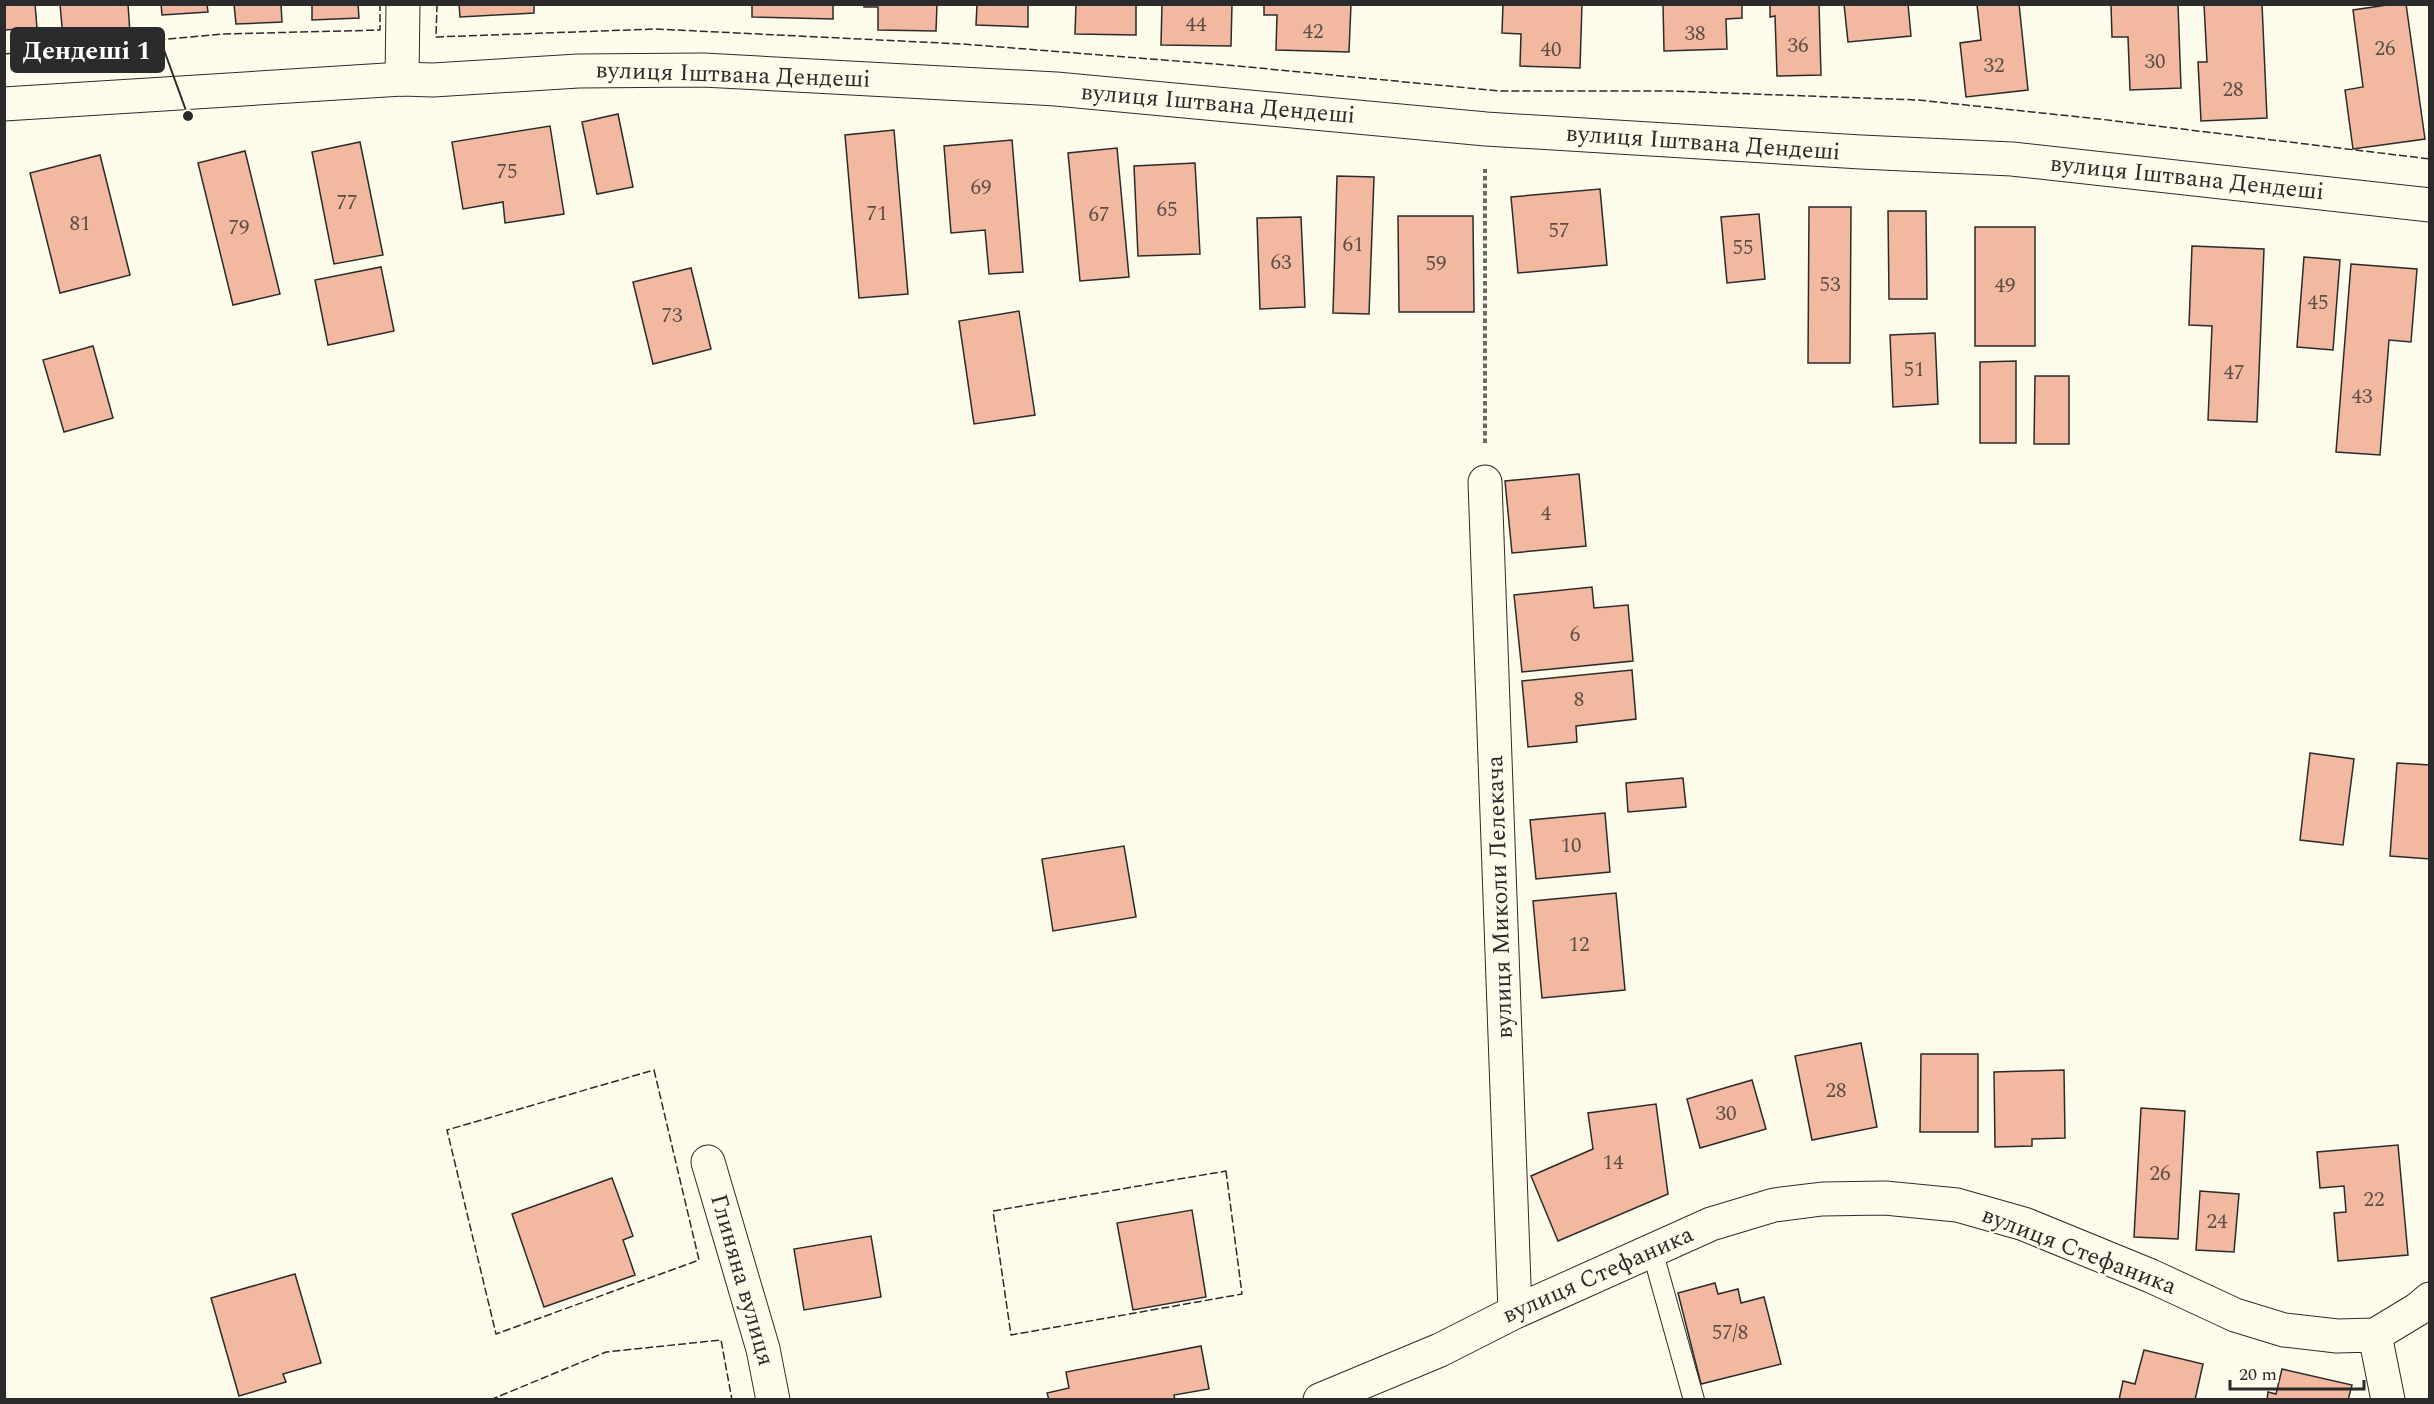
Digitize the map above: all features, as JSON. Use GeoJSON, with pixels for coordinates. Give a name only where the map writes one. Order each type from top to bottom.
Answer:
{"type":"FeatureCollection","features":[{"type":"Feature","properties":{"kind":"street"},"geometry":{"type":"LineString","coordinates":[[402,79],[404,4]]}},
{"type":"Feature","properties":{"kind":"street","name":"вулиця Іштвана Дендеші"},"geometry":{"type":"LineString","coordinates":[[4,104],[402,79],[433,80],[578,71],[703,70],[1056,89],[1486,129],[1849,152],[2012,159],[2430,205]]}},
{"type":"Feature","properties":{"kind":"street","name":"вулиця Миколи Лелекача"},"geometry":{"type":"LineString","coordinates":[[1485,482],[1515,1312]]}},
{"type":"Feature","properties":{"kind":"street","name":"Глиняна вулиця"},"geometry":{"type":"LineString","coordinates":[[708,1162],[763,1349],[773,1400]]}},
{"type":"Feature","properties":{"kind":"street","name":"вулиця Стефаника"},"geometry":{"type":"LineString","coordinates":[[1320,1400],[1440,1350],[1515,1312],[1711,1224],[1774,1205],[1821,1199],[1885,1197],[1947,1204],[2024,1224],[2151,1276],[2235,1315],[2284,1330],[2337,1336],[2375,1335],[2430,1299]]}},
{"type":"Feature","properties":{"kind":"street"},"geometry":{"type":"LineString","coordinates":[[2375,1335],[2388,1400]]}},
{"type":"Feature","properties":{"kind":"lane"},"geometry":{"type":"LineString","coordinates":[[1652,1250],[1695,1400]]}},
{"type":"Feature","properties":{"kind":"path"},"geometry":{"type":"LineString","coordinates":[[1485,482],[1486,129]]}},
{"type":"Feature","properties":{"kind":"building"},"geometry":{"type":"Polygon","coordinates":[[[4,4],[35,4],[37,28],[4,30],[4,4]]]}},
{"type":"Feature","properties":{"kind":"building"},"geometry":{"type":"Polygon","coordinates":[[[60,4],[128,4],[130,33],[63,38],[60,4]]]}},
{"type":"Feature","properties":{"kind":"building"},"geometry":{"type":"Polygon","coordinates":[[[161,4],[207,4],[208,12],[162,15],[161,4]]]}},
{"type":"Feature","properties":{"kind":"building"},"geometry":{"type":"Polygon","coordinates":[[[234,4],[281,4],[282,22],[236,24],[234,4]]]}},
{"type":"Feature","properties":{"kind":"building"},"geometry":{"type":"Polygon","coordinates":[[[312,4],[358,4],[359,18],[312,20],[312,4]]]}},
{"type":"Feature","properties":{"kind":"building"},"geometry":{"type":"Polygon","coordinates":[[[459,4],[534,4],[534,13],[460,17],[459,4]]]}},
{"type":"Feature","properties":{"kind":"building"},"geometry":{"type":"Polygon","coordinates":[[[752,4],[833,4],[833,19],[752,17],[752,4]]]}},
{"type":"Feature","properties":{"kind":"building"},"geometry":{"type":"Polygon","coordinates":[[[864,4],[937,4],[936,31],[878,30],[878,7],[864,7],[864,4]]]}},
{"type":"Feature","properties":{"kind":"building"},"geometry":{"type":"Polygon","coordinates":[[[977,4],[1028,4],[1028,27],[976,25],[977,4]]]}},
{"type":"Feature","properties":{"kind":"building"},"geometry":{"type":"Polygon","coordinates":[[[1076,4],[1136,4],[1136,35],[1075,34],[1076,4]]]}},
{"type":"Feature","properties":{"kind":"building"},"geometry":{"type":"Polygon","coordinates":[[[1162,4],[1232,4],[1231,46],[1161,45],[1162,4]]]}},
{"type":"Feature","properties":{"kind":"building"},"geometry":{"type":"Polygon","coordinates":[[[1264,4],[1351,4],[1349,52],[1276,50],[1277,15],[1264,15],[1264,4]]]}},
{"type":"Feature","properties":{"kind":"building"},"geometry":{"type":"Polygon","coordinates":[[[1503,4],[1582,4],[1580,68],[1520,66],[1521,34],[1502,33],[1503,4]]]}},
{"type":"Feature","properties":{"kind":"building"},"geometry":{"type":"Polygon","coordinates":[[[1663,4],[1742,4],[1742,18],[1726,19],[1727,49],[1664,51],[1663,4]]]}},
{"type":"Feature","properties":{"kind":"building"},"geometry":{"type":"Polygon","coordinates":[[[1770,4],[1819,4],[1821,75],[1777,76],[1775,16],[1770,17],[1770,4]]]}},
{"type":"Feature","properties":{"kind":"building"},"geometry":{"type":"Polygon","coordinates":[[[1844,4],[1908,4],[1911,36],[1848,42],[1844,4]]]}},
{"type":"Feature","properties":{"kind":"building"},"geometry":{"type":"Polygon","coordinates":[[[2019,4],[2028,90],[1966,97],[1960,43],[1981,40],[1977,5],[2019,4]]]}},
{"type":"Feature","properties":{"kind":"building"},"geometry":{"type":"Polygon","coordinates":[[[2111,4],[2178,4],[2181,88],[2130,90],[2128,37],[2112,37],[2111,4]]]}},
{"type":"Feature","properties":{"kind":"building"},"geometry":{"type":"Polygon","coordinates":[[[2204,4],[2262,4],[2267,118],[2201,121],[2198,62],[2207,62],[2204,4]]]}},
{"type":"Feature","properties":{"kind":"building"},"geometry":{"type":"Polygon","coordinates":[[[2406,4],[2425,139],[2353,149],[2345,90],[2363,87],[2353,10],[2406,4]]]}},
{"type":"Feature","properties":{"kind":"building"},"geometry":{"type":"Polygon","coordinates":[[[618,114],[633,187],[597,194],[582,122],[618,114]]]}},
{"type":"Feature","properties":{"kind":"building"},"geometry":{"type":"Polygon","coordinates":[[[550,126],[564,214],[505,223],[503,202],[463,209],[452,142],[550,126]]]}},
{"type":"Feature","properties":{"kind":"building"},"geometry":{"type":"Polygon","coordinates":[[[894,130],[908,294],[859,298],[845,135],[894,130]]]}},
{"type":"Feature","properties":{"kind":"building"},"geometry":{"type":"Polygon","coordinates":[[[1012,140],[1023,272],[989,274],[985,230],[951,233],[944,146],[1012,140]]]}},
{"type":"Feature","properties":{"kind":"building"},"geometry":{"type":"Polygon","coordinates":[[[360,142],[383,255],[334,264],[312,152],[360,142]]]}},
{"type":"Feature","properties":{"kind":"building"},"geometry":{"type":"Polygon","coordinates":[[[1117,148],[1129,277],[1080,281],[1068,153],[1117,148]]]}},
{"type":"Feature","properties":{"kind":"building"},"geometry":{"type":"Polygon","coordinates":[[[245,151],[280,294],[233,305],[198,163],[245,151]]]}},
{"type":"Feature","properties":{"kind":"building"},"geometry":{"type":"Polygon","coordinates":[[[100,155],[130,275],[60,293],[30,173],[100,155]]]}},
{"type":"Feature","properties":{"kind":"building"},"geometry":{"type":"Polygon","coordinates":[[[1195,163],[1200,254],[1138,256],[1134,166],[1195,163]]]}},
{"type":"Feature","properties":{"kind":"building"},"geometry":{"type":"Polygon","coordinates":[[[1337,176],[1374,177],[1369,314],[1333,313],[1337,176]]]}},
{"type":"Feature","properties":{"kind":"building"},"geometry":{"type":"Polygon","coordinates":[[[1600,189],[1607,265],[1518,273],[1511,197],[1600,189]]]}},
{"type":"Feature","properties":{"kind":"building"},"geometry":{"type":"Polygon","coordinates":[[[1809,207],[1851,207],[1850,363],[1808,363],[1809,207]]]}},
{"type":"Feature","properties":{"kind":"building"},"geometry":{"type":"Polygon","coordinates":[[[1888,211],[1926,211],[1927,299],[1889,299],[1888,211]]]}},
{"type":"Feature","properties":{"kind":"building"},"geometry":{"type":"Polygon","coordinates":[[[1759,214],[1765,279],[1727,283],[1721,217],[1759,214]]]}},
{"type":"Feature","properties":{"kind":"building"},"geometry":{"type":"Polygon","coordinates":[[[1398,216],[1473,216],[1474,312],[1399,312],[1398,216]]]}},
{"type":"Feature","properties":{"kind":"building"},"geometry":{"type":"Polygon","coordinates":[[[1301,217],[1305,307],[1260,309],[1257,218],[1301,217]]]}},
{"type":"Feature","properties":{"kind":"building"},"geometry":{"type":"Polygon","coordinates":[[[1975,227],[2035,227],[2035,346],[1975,346],[1975,227]]]}},
{"type":"Feature","properties":{"kind":"building"},"geometry":{"type":"Polygon","coordinates":[[[2192,246],[2264,249],[2257,422],[2208,420],[2212,326],[2189,325],[2192,246]]]}},
{"type":"Feature","properties":{"kind":"building"},"geometry":{"type":"Polygon","coordinates":[[[2304,257],[2340,260],[2333,350],[2297,347],[2304,257]]]}},
{"type":"Feature","properties":{"kind":"building"},"geometry":{"type":"Polygon","coordinates":[[[2351,264],[2417,269],[2411,342],[2389,340],[2380,455],[2336,452],[2351,264]]]}},
{"type":"Feature","properties":{"kind":"building"},"geometry":{"type":"Polygon","coordinates":[[[381,267],[394,331],[328,345],[315,280],[381,267]]]}},
{"type":"Feature","properties":{"kind":"building"},"geometry":{"type":"Polygon","coordinates":[[[691,268],[711,349],[653,364],[633,282],[691,268]]]}},
{"type":"Feature","properties":{"kind":"building"},"geometry":{"type":"Polygon","coordinates":[[[1019,311],[1035,415],[974,424],[959,321],[1019,311]]]}},
{"type":"Feature","properties":{"kind":"building"},"geometry":{"type":"Polygon","coordinates":[[[1935,333],[1938,404],[1893,407],[1890,335],[1935,333]]]}},
{"type":"Feature","properties":{"kind":"building"},"geometry":{"type":"Polygon","coordinates":[[[93,346],[113,418],[64,432],[43,360],[93,346]]]}},
{"type":"Feature","properties":{"kind":"building"},"geometry":{"type":"Polygon","coordinates":[[[2016,361],[2016,443],[1980,443],[1980,362],[2016,361]]]}},
{"type":"Feature","properties":{"kind":"building"},"geometry":{"type":"Polygon","coordinates":[[[2035,376],[2069,376],[2069,444],[2034,444],[2035,376]]]}},
{"type":"Feature","properties":{"kind":"building"},"geometry":{"type":"Polygon","coordinates":[[[1579,474],[1586,546],[1512,553],[1505,481],[1579,474]]]}},
{"type":"Feature","properties":{"kind":"building"},"geometry":{"type":"Polygon","coordinates":[[[1592,587],[1594,608],[1628,605],[1633,661],[1522,672],[1514,595],[1592,587]]]}},
{"type":"Feature","properties":{"kind":"building"},"geometry":{"type":"Polygon","coordinates":[[[1632,670],[1636,719],[1576,726],[1577,742],[1528,747],[1522,681],[1632,670]]]}},
{"type":"Feature","properties":{"kind":"building"},"geometry":{"type":"Polygon","coordinates":[[[2310,753],[2354,759],[2343,845],[2300,840],[2310,753]]]}},
{"type":"Feature","properties":{"kind":"building"},"geometry":{"type":"Polygon","coordinates":[[[2397,763],[2430,765],[2430,859],[2390,856],[2397,763]]]}},
{"type":"Feature","properties":{"kind":"building"},"geometry":{"type":"Polygon","coordinates":[[[1683,778],[1686,807],[1628,812],[1626,783],[1683,778]]]}},
{"type":"Feature","properties":{"kind":"building"},"geometry":{"type":"Polygon","coordinates":[[[1605,813],[1610,872],[1536,879],[1530,820],[1605,813]]]}},
{"type":"Feature","properties":{"kind":"building"},"geometry":{"type":"Polygon","coordinates":[[[1124,846],[1136,917],[1053,931],[1042,859],[1124,846]]]}},
{"type":"Feature","properties":{"kind":"building"},"geometry":{"type":"Polygon","coordinates":[[[1616,893],[1625,990],[1542,998],[1533,901],[1616,893]]]}},
{"type":"Feature","properties":{"kind":"building"},"geometry":{"type":"Polygon","coordinates":[[[1861,1043],[1877,1127],[1812,1140],[1795,1056],[1861,1043]]]}},
{"type":"Feature","properties":{"kind":"building"},"geometry":{"type":"Polygon","coordinates":[[[1921,1054],[1978,1054],[1978,1132],[1920,1132],[1921,1054]]]}},
{"type":"Feature","properties":{"kind":"building"},"geometry":{"type":"Polygon","coordinates":[[[2064,1070],[2065,1138],[2032,1139],[2032,1146],[1995,1147],[1994,1072],[2064,1070]]]}},
{"type":"Feature","properties":{"kind":"building"},"geometry":{"type":"Polygon","coordinates":[[[1752,1080],[1766,1129],[1700,1148],[1687,1099],[1752,1080]]]}},
{"type":"Feature","properties":{"kind":"building"},"geometry":{"type":"Polygon","coordinates":[[[1656,1104],[1668,1194],[1558,1241],[1531,1176],[1593,1149],[1588,1113],[1656,1104]]]}},
{"type":"Feature","properties":{"kind":"building"},"geometry":{"type":"Polygon","coordinates":[[[2141,1108],[2185,1111],[2178,1239],[2134,1237],[2141,1108]]]}},
{"type":"Feature","properties":{"kind":"building"},"geometry":{"type":"Polygon","coordinates":[[[2398,1145],[2408,1255],[2338,1261],[2334,1213],[2346,1212],[2344,1186],[2320,1188],[2317,1152],[2398,1145]]]}},
{"type":"Feature","properties":{"kind":"building"},"geometry":{"type":"Polygon","coordinates":[[[612,1178],[633,1236],[623,1240],[635,1275],[544,1307],[512,1214],[612,1178]]]}},
{"type":"Feature","properties":{"kind":"building"},"geometry":{"type":"Polygon","coordinates":[[[2200,1191],[2239,1194],[2234,1252],[2196,1250],[2200,1191]]]}},
{"type":"Feature","properties":{"kind":"building"},"geometry":{"type":"Polygon","coordinates":[[[1192,1210],[1206,1297],[1133,1310],[1117,1223],[1192,1210]]]}},
{"type":"Feature","properties":{"kind":"building"},"geometry":{"type":"Polygon","coordinates":[[[871,1236],[881,1297],[804,1310],[794,1249],[871,1236]]]}},
{"type":"Feature","properties":{"kind":"building"},"geometry":{"type":"Polygon","coordinates":[[[295,1274],[321,1363],[283,1374],[286,1382],[239,1396],[211,1298],[295,1274]]]}},
{"type":"Feature","properties":{"kind":"building"},"geometry":{"type":"Polygon","coordinates":[[[1715,1283],[1718,1294],[1738,1289],[1741,1303],[1764,1297],[1781,1364],[1701,1384],[1678,1293],[1715,1283]]]}},
{"type":"Feature","properties":{"kind":"building"},"geometry":{"type":"Polygon","coordinates":[[[1201,1346],[1209,1389],[1174,1395],[1175,1400],[1049,1400],[1047,1393],[1069,1388],[1066,1372],[1201,1346]]]}},
{"type":"Feature","properties":{"kind":"building"},"geometry":{"type":"Polygon","coordinates":[[[2144,1350],[2203,1364],[2195,1400],[2119,1400],[2123,1381],[2135,1384],[2144,1350]]]}},
{"type":"Feature","properties":{"kind":"building"},"geometry":{"type":"Polygon","coordinates":[[[2282,1369],[2352,1385],[2348,1400],[2267,1400],[2268,1392],[2276,1394],[2282,1369]]]}},
{"type":"Feature","properties":{"kind":"fence"},"geometry":{"type":"LineString","coordinates":[[4,54],[223,34],[380,30],[380,4]]}},
{"type":"Feature","properties":{"kind":"fence"},"geometry":{"type":"LineString","coordinates":[[437,4],[436,37],[656,29],[962,44],[1227,65],[1500,91],[1672,91],[1918,100],[2099,119],[2430,159]]}},
{"type":"Feature","properties":{"kind":"fence"},"geometry":{"type":"LineString","coordinates":[[654,1070],[699,1260],[496,1334],[447,1130],[654,1070]]}},
{"type":"Feature","properties":{"kind":"fence"},"geometry":{"type":"LineString","coordinates":[[1226,1171],[1242,1294],[1011,1335],[993,1211],[1226,1171]]}},
{"type":"Feature","properties":{"kind":"fence"},"geometry":{"type":"LineString","coordinates":[[490,1400],[606,1352],[721,1340],[732,1400]]}},
{"type":"Feature","properties":{"kind":"place","name":"Дендеші 1"},"geometry":{"type":"Point","coordinates":[188,116]}}]}
